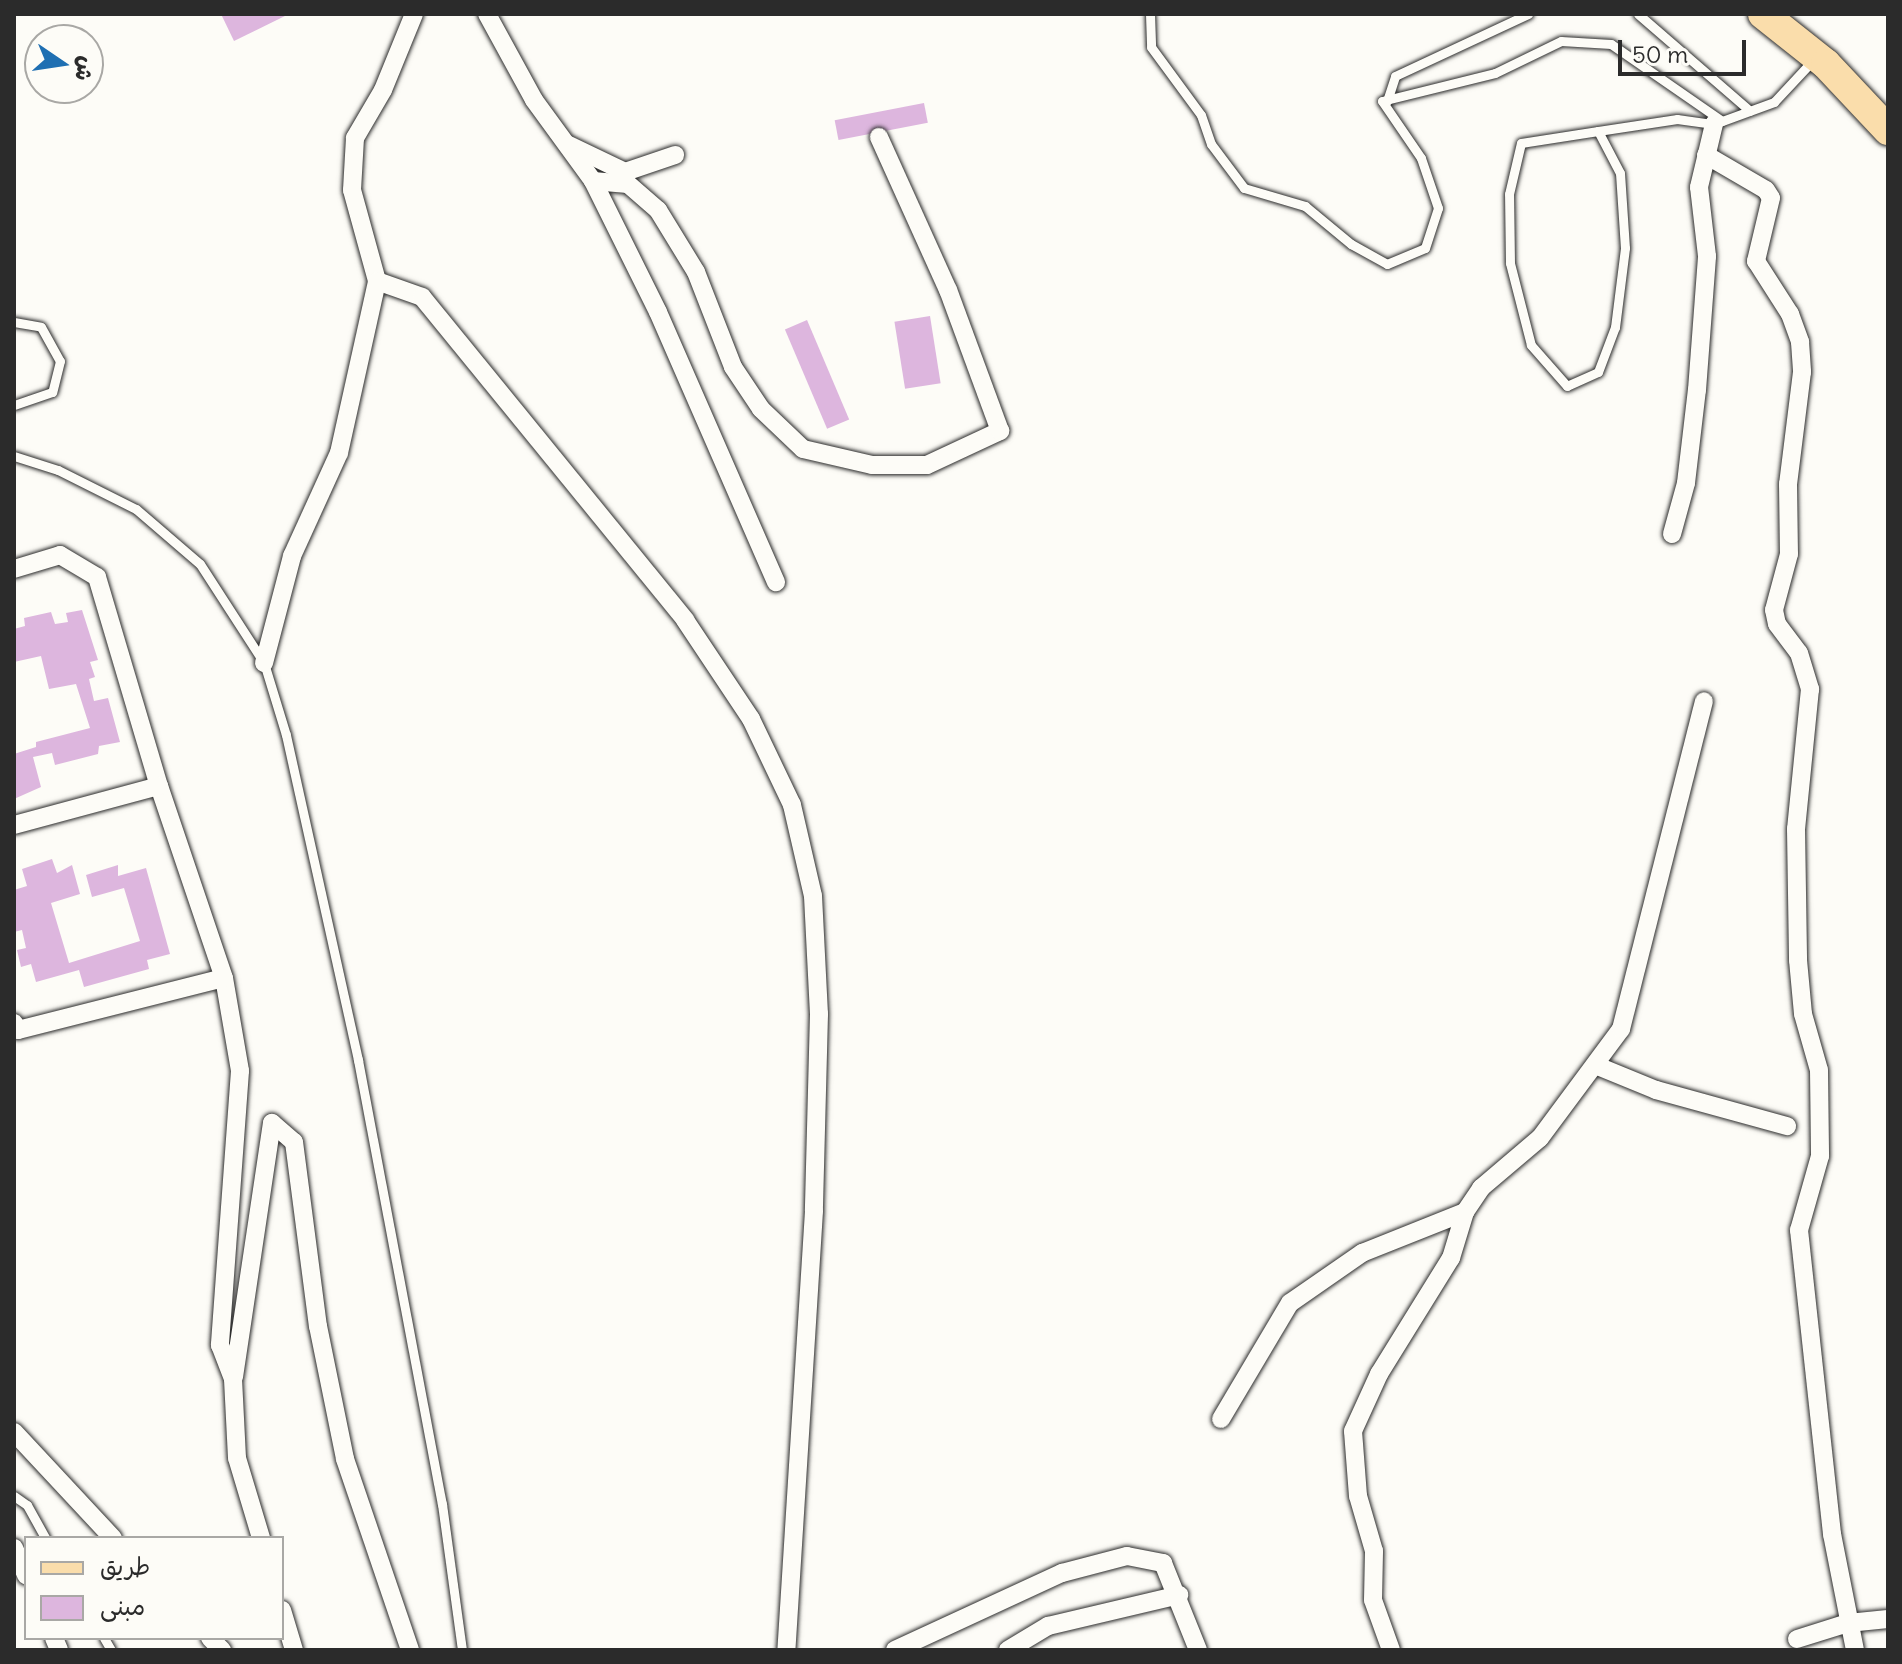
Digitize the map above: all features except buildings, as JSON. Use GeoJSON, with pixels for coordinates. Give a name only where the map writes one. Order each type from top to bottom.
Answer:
{"type":"FeatureCollection","features":[{"type":"Feature","properties":{"kind":"main road"},"geometry":{"type":"LineString","coordinates":[[1763,14],[1817,56],[1888,130]]}},
{"type":"Feature","properties":{"kind":"street"},"geometry":{"type":"LineString","coordinates":[[264,663],[292,556],[339,453],[377,281],[352,190],[355,138],[383,90],[414,14]]}},
{"type":"Feature","properties":{"kind":"street"},"geometry":{"type":"LineString","coordinates":[[487,14],[534,100],[593,181],[658,312],[776,582]]}},
{"type":"Feature","properties":{"kind":"street"},"geometry":{"type":"LineString","coordinates":[[1672,534],[1686,483],[1697,390],[1707,256],[1699,187],[1718,122]]}},
{"type":"Feature","properties":{"kind":"street"},"geometry":{"type":"LineString","coordinates":[[593,181],[628,184],[658,210],[696,272],[733,367],[761,409],[803,449],[872,465],[927,465],[1000,431],[948,290],[879,137]]}},
{"type":"Feature","properties":{"kind":"street"},"geometry":{"type":"LineString","coordinates":[[567,144],[625,172],[675,155]]}},
{"type":"Feature","properties":{"kind":"street"},"geometry":{"type":"LineString","coordinates":[[1706,155],[1766,190],[1771,198],[1756,261],[1790,314],[1800,342],[1802,372],[1788,484],[1789,554],[1774,610],[1777,624],[1799,653],[1810,689],[1796,829],[1798,960],[1803,1014],[1819,1070],[1820,1156],[1799,1230],[1823,1469],[1855,1650]]}},
{"type":"Feature","properties":{"kind":"street"},"geometry":{"type":"LineString","coordinates":[[377,281],[422,297],[685,620],[751,719],[792,805],[813,896],[819,1014],[814,1211],[786,1650]]}},
{"type":"Feature","properties":{"kind":"street"},"geometry":{"type":"LineString","coordinates":[[14,569],[60,555],[97,577],[159,786],[224,978],[240,1071],[220,1345],[233,1379]]}},
{"type":"Feature","properties":{"kind":"street"},"geometry":{"type":"LineString","coordinates":[[1391,1650],[1373,1600],[1374,1551],[1358,1496],[1353,1431],[1379,1374],[1451,1258],[1465,1212],[1481,1188],[1540,1138],[1613,1044],[1629,1005],[1651,895],[1704,701]]}},
{"type":"Feature","properties":{"kind":"street"},"geometry":{"type":"LineString","coordinates":[[14,825],[159,786]]}},
{"type":"Feature","properties":{"kind":"street"},"geometry":{"type":"LineString","coordinates":[[14,1023],[18,1030],[224,978]]}},
{"type":"Feature","properties":{"kind":"street"},"geometry":{"type":"LineString","coordinates":[[1595,1065],[1656,1090],[1787,1126]]}},
{"type":"Feature","properties":{"kind":"street"},"geometry":{"type":"LineString","coordinates":[[260,1536],[237,1458],[233,1379],[272,1123],[294,1142],[318,1326],[345,1459],[410,1650]]}},
{"type":"Feature","properties":{"kind":"street"},"geometry":{"type":"LineString","coordinates":[[1221,1419],[1290,1303],[1362,1253],[1465,1212]]}},
{"type":"Feature","properties":{"kind":"street"},"geometry":{"type":"LineString","coordinates":[[14,1432],[111,1536]]}},
{"type":"Feature","properties":{"kind":"street"},"geometry":{"type":"LineString","coordinates":[[14,1548],[24,1570]]}},
{"type":"Feature","properties":{"kind":"street"},"geometry":{"type":"LineString","coordinates":[[895,1650],[1062,1573],[1127,1556],[1150,1556],[1163,1563],[1179,1595],[1198,1650]]}},
{"type":"Feature","properties":{"kind":"street"},"geometry":{"type":"LineString","coordinates":[[1008,1650],[1048,1626],[1179,1595]]}},
{"type":"Feature","properties":{"kind":"street"},"geometry":{"type":"LineString","coordinates":[[284,1617],[294,1650]]}},
{"type":"Feature","properties":{"kind":"street"},"geometry":{"type":"LineString","coordinates":[[1797,1639],[1848,1623],[1888,1619]]}},
{"type":"Feature","properties":{"kind":"lane"},"geometry":{"type":"LineString","coordinates":[[1150,14],[1151,47],[1201,115],[1211,144],[1244,188],[1305,206],[1351,244],[1387,264],[1425,248],[1438,208],[1421,158],[1382,101],[1495,73],[1561,41],[1599,43],[1611,44],[1718,122]]}},
{"type":"Feature","properties":{"kind":"lane"},"geometry":{"type":"LineString","coordinates":[[1387,101],[1395,76],[1528,14]]}},
{"type":"Feature","properties":{"kind":"lane"},"geometry":{"type":"LineString","coordinates":[[1638,14],[1750,111]]}},
{"type":"Feature","properties":{"kind":"lane"},"geometry":{"type":"LineString","coordinates":[[1598,131],[1620,173],[1625,248],[1615,327],[1598,372],[1567,386],[1531,345],[1510,263],[1509,194],[1521,143],[1598,131],[1677,119],[1718,122],[1774,102],[1817,56]]}},
{"type":"Feature","properties":{"kind":"lane"},"geometry":{"type":"LineString","coordinates":[[14,322],[41,327],[60,361],[52,392],[14,405]]}},
{"type":"Feature","properties":{"kind":"lane"},"geometry":{"type":"LineString","coordinates":[[14,456],[58,470],[136,509],[200,564],[264,663],[286,735],[358,1060],[442,1504],[462,1650]]}},
{"type":"Feature","properties":{"kind":"lane"},"geometry":{"type":"LineString","coordinates":[[14,1496],[27,1505],[44,1536]]}}]}
